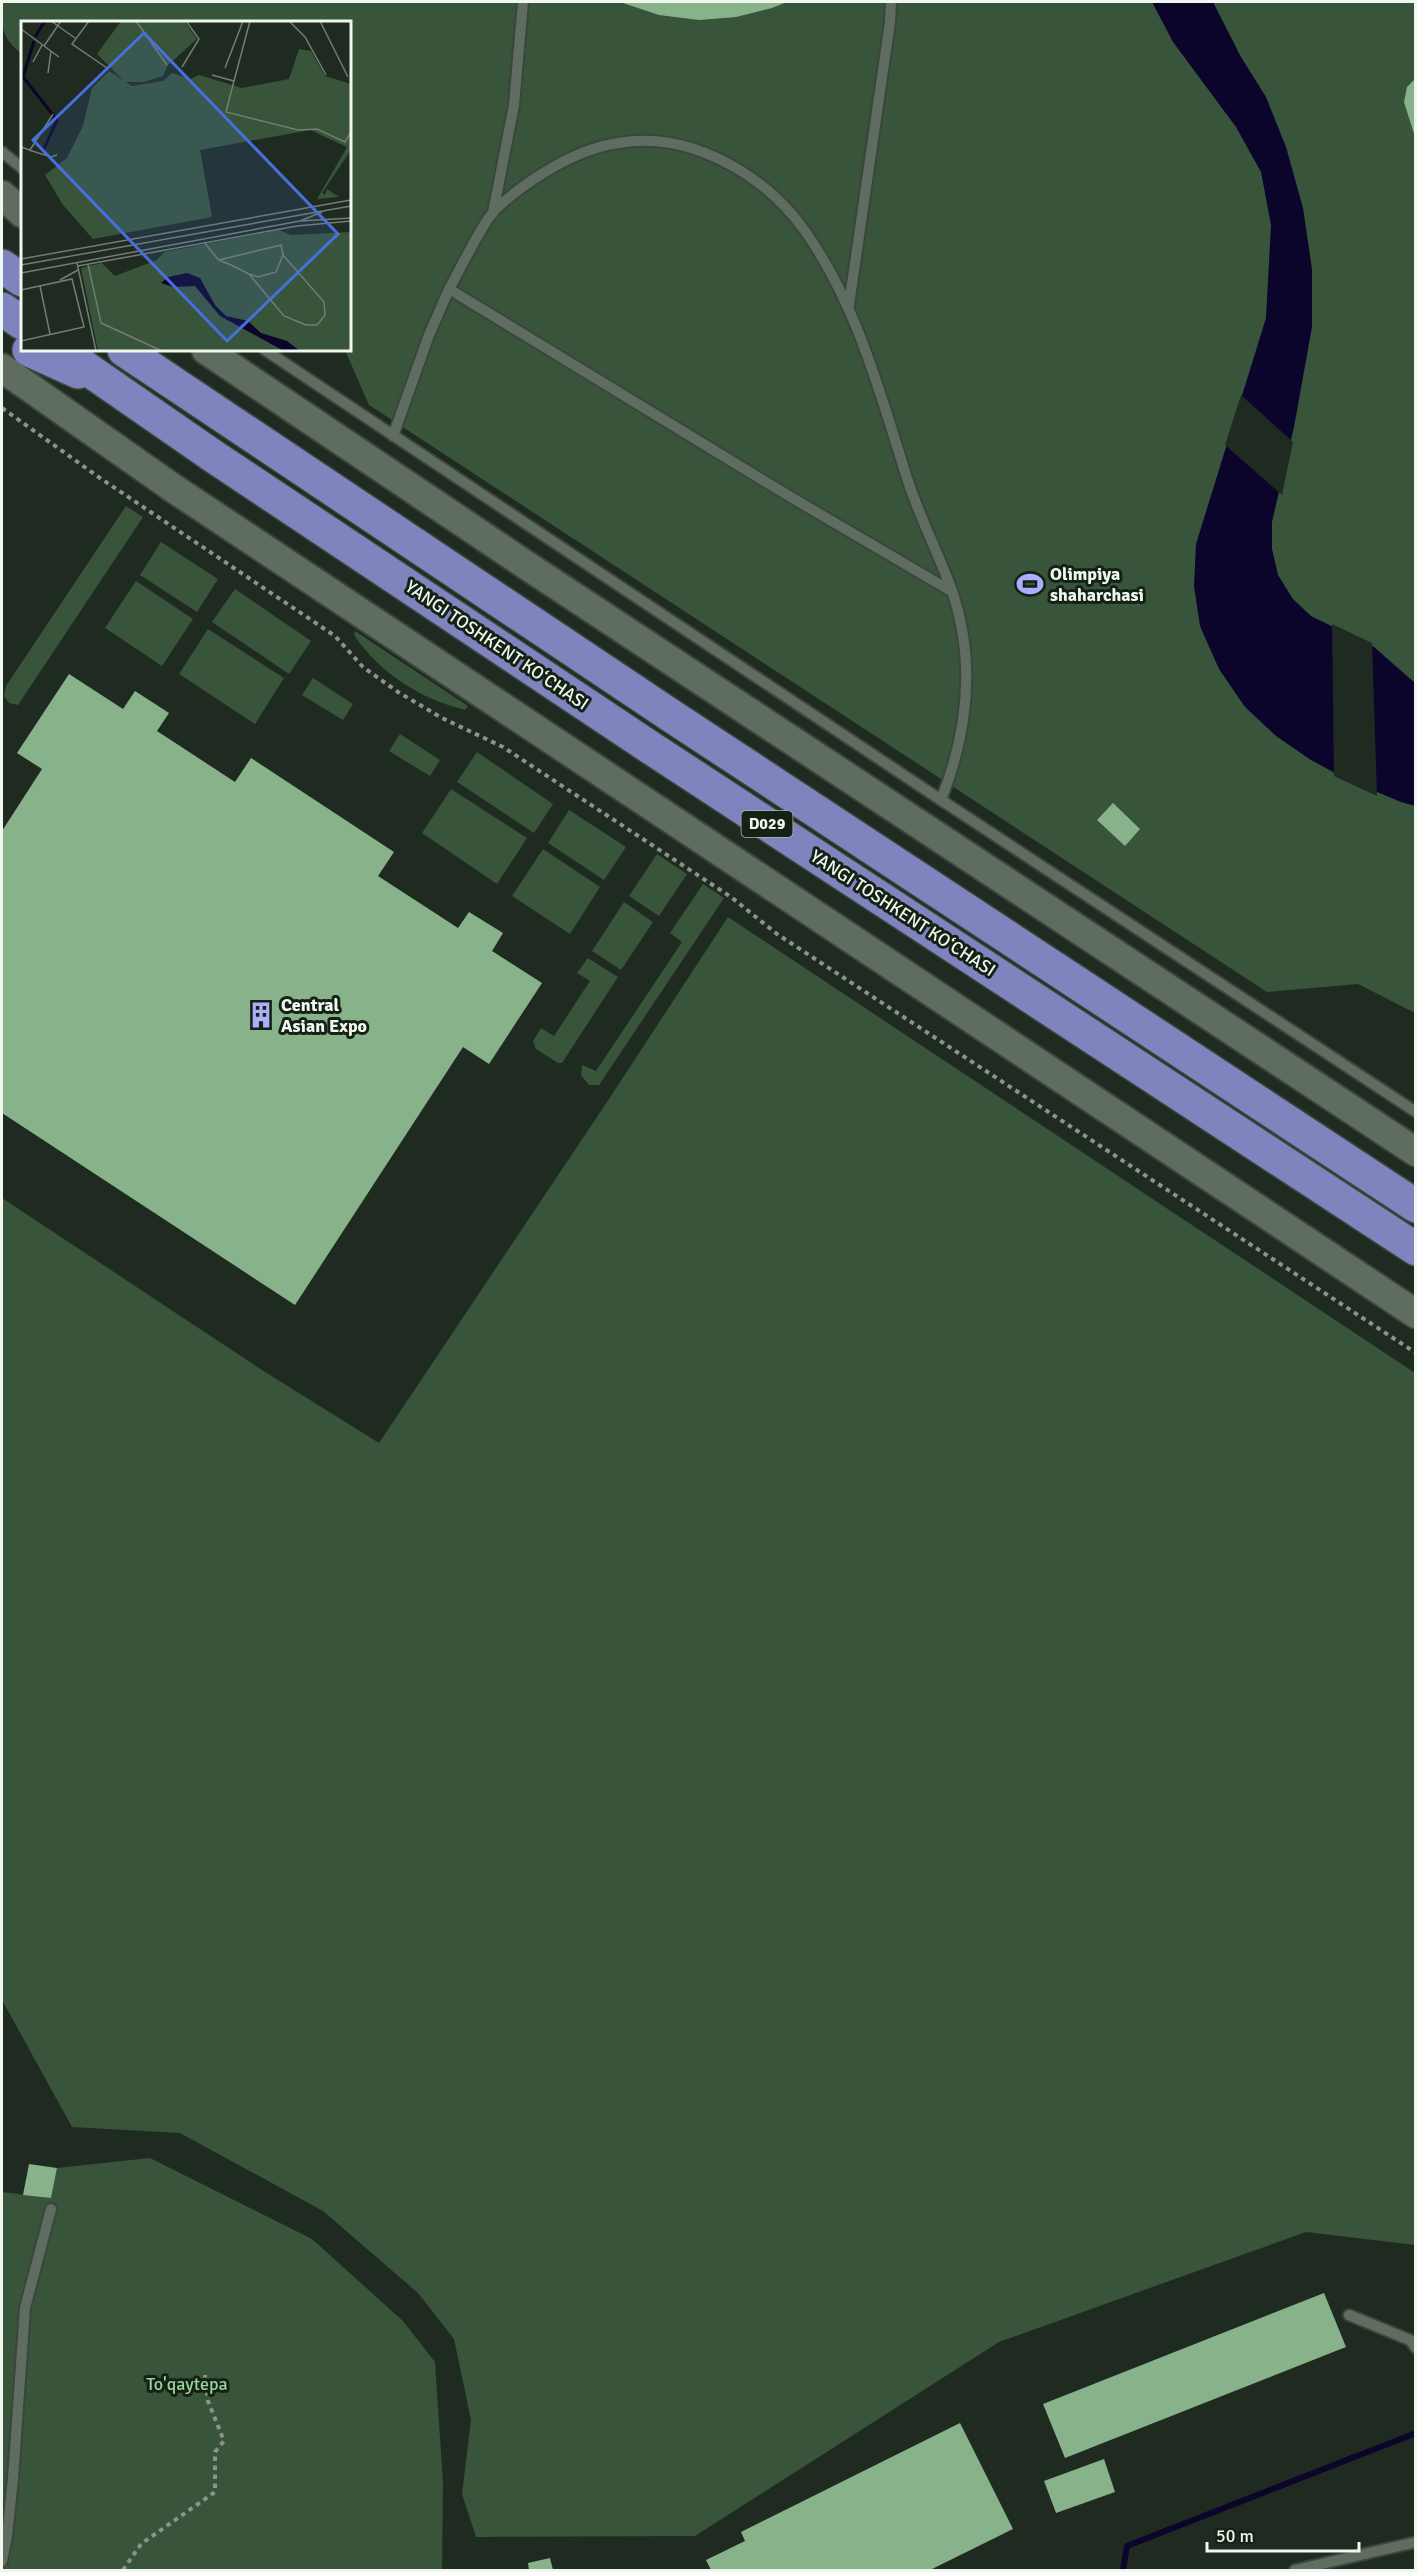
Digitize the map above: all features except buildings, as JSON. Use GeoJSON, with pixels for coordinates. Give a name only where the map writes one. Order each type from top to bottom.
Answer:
{"type":"FeatureCollection","features":[{"type":"Feature","properties":{"kind":"highway"},"geometry":{"type":"LineString","coordinates":[[2,257],[21,266]]}},
{"type":"Feature","properties":{"kind":"highway"},"geometry":{"type":"LineString","coordinates":[[2,266],[21,279]]}},
{"type":"Feature","properties":{"kind":"highway"},"geometry":{"type":"LineString","coordinates":[[2,309],[21,322]]}},
{"type":"Feature","properties":{"kind":"highway"},"geometry":{"type":"LineString","coordinates":[[2,337],[21,346]]}},
{"type":"Feature","properties":{"kind":"highway"},"geometry":{"type":"LineString","coordinates":[[31,351],[123,393]]}},
{"type":"Feature","properties":{"kind":"highway"},"geometry":{"type":"LineString","coordinates":[[61,351],[123,393]]}},
{"type":"Feature","properties":{"kind":"highway","name":"YANGI TOSHKENT KO‘CHASI"},"geometry":{"type":"LineString","coordinates":[[125,351],[554,638],[1416,1206]]}},
{"type":"Feature","properties":{"kind":"highway","name":"YANGI TOSHKENT KO‘CHASI"},"geometry":{"type":"LineString","coordinates":[[123,393],[314,524],[648,746],[1416,1249]]}},
{"type":"Feature","properties":{"kind":"main road"},"geometry":{"type":"LineString","coordinates":[[2,195],[21,212]]}},
{"type":"Feature","properties":{"kind":"main road"},"geometry":{"type":"LineString","coordinates":[[207,351],[536,572],[1416,1152]]}},
{"type":"Feature","properties":{"kind":"main road"},"geometry":{"type":"LineString","coordinates":[[2,368],[182,495],[1416,1314]]}},
{"type":"Feature","properties":{"kind":"lane"},"geometry":{"type":"LineString","coordinates":[[493,213],[514,105],[523,2]]}},
{"type":"Feature","properties":{"kind":"lane"},"geometry":{"type":"LineString","coordinates":[[849,305],[891,2]]}},
{"type":"Feature","properties":{"kind":"lane"},"geometry":{"type":"LineString","coordinates":[[393,436],[429,335],[449,289],[493,213],[524,185],[561,162],[619,142],[651,142],[683,146],[743,171],[787,208],[820,255],[849,305],[870,359],[907,479],[951,591],[964,640],[967,685],[962,736],[954,767],[941,800]]}},
{"type":"Feature","properties":{"kind":"lane"},"geometry":{"type":"LineString","coordinates":[[2,152],[21,167]]}},
{"type":"Feature","properties":{"kind":"lane"},"geometry":{"type":"LineString","coordinates":[[449,289],[789,496],[951,591]]}},
{"type":"Feature","properties":{"kind":"lane"},"geometry":{"type":"LineString","coordinates":[[266,351],[941,800],[1416,1112]]}},
{"type":"Feature","properties":{"kind":"lane"},"geometry":{"type":"LineString","coordinates":[[2,2561],[8,2536],[26,2308],[51,2209]]}},
{"type":"Feature","properties":{"kind":"lane"},"geometry":{"type":"LineString","coordinates":[[1349,2315],[1410,2340],[1416,2348]]}},
{"type":"Feature","properties":{"kind":"lane"},"geometry":{"type":"LineString","coordinates":[[1295,2571],[1416,2542]]}},
{"type":"Feature","properties":{"kind":"path"},"geometry":{"type":"LineString","coordinates":[[2,408],[100,478],[335,636],[363,667],[398,692],[442,718],[503,747],[731,897],[777,934],[1416,1353]]}},
{"type":"Feature","properties":{"kind":"path"},"geometry":{"type":"LineString","coordinates":[[123,2571],[141,2544],[215,2492],[215,2452],[224,2441],[208,2401],[205,2375]]}},
{"type":"Feature","properties":{"kind":"green space","name":"Olimpiya shaharchasi"},"geometry":{"type":"Polygon","coordinates":[[[2,2],[1415,2],[1415,1013],[1358,984],[1267,992],[369,405],[345,351],[351,351],[351,21],[21,21],[21,53],[6,37],[2,19],[2,2]]]}},
{"type":"Feature","properties":{"kind":"green space"},"geometry":{"type":"Polygon","coordinates":[[[126,506],[143,517],[18,705],[9,703],[4,696],[6,686],[126,506]]]}},
{"type":"Feature","properties":{"kind":"green space"},"geometry":{"type":"Polygon","coordinates":[[[161,542],[218,579],[197,612],[140,575],[161,542]]]}},
{"type":"Feature","properties":{"kind":"green space"},"geometry":{"type":"Polygon","coordinates":[[[136,581],[193,619],[162,666],[105,628],[136,581]]]}},
{"type":"Feature","properties":{"kind":"green space"},"geometry":{"type":"Polygon","coordinates":[[[235,589],[311,641],[289,674],[212,622],[235,589]]]}},
{"type":"Feature","properties":{"kind":"green space"},"geometry":{"type":"Polygon","coordinates":[[[208,629],[284,678],[255,724],[179,674],[208,629]]]}},
{"type":"Feature","properties":{"kind":"green space"},"geometry":{"type":"Polygon","coordinates":[[[355,631],[468,706],[465,710],[448,705],[402,683],[365,649],[354,635],[355,631]]]}},
{"type":"Feature","properties":{"kind":"green space"},"geometry":{"type":"Polygon","coordinates":[[[313,678],[353,704],[343,720],[302,695],[313,678]]]}},
{"type":"Feature","properties":{"kind":"green space"},"geometry":{"type":"Polygon","coordinates":[[[400,734],[440,760],[430,776],[389,751],[400,734]]]}},
{"type":"Feature","properties":{"kind":"green space"},"geometry":{"type":"Polygon","coordinates":[[[477,752],[553,804],[534,833],[457,782],[477,752]]]}},
{"type":"Feature","properties":{"kind":"green space"},"geometry":{"type":"Polygon","coordinates":[[[451,789],[527,838],[497,884],[422,833],[451,789]]]}},
{"type":"Feature","properties":{"kind":"green space"},"geometry":{"type":"Polygon","coordinates":[[[569,810],[626,847],[604,880],[548,843],[569,810]]]}},
{"type":"Feature","properties":{"kind":"green space"},"geometry":{"type":"Polygon","coordinates":[[[543,849],[600,887],[570,934],[512,896],[543,849]]]}},
{"type":"Feature","properties":{"kind":"green space"},"geometry":{"type":"Polygon","coordinates":[[[657,854],[687,874],[659,916],[629,896],[657,854]]]}},
{"type":"Feature","properties":{"kind":"green space"},"geometry":{"type":"Polygon","coordinates":[[[703,884],[724,898],[599,1085],[589,1085],[581,1075],[582,1065],[596,1071],[682,942],[670,933],[703,884]]]}},
{"type":"Feature","properties":{"kind":"green space"},"geometry":{"type":"Polygon","coordinates":[[[624,902],[653,922],[621,970],[592,951],[624,902]]]}},
{"type":"Feature","properties":{"kind":"green space"},"geometry":{"type":"Polygon","coordinates":[[[728,917],[1415,1373],[1415,2245],[1306,2232],[999,2342],[695,2536],[476,2537],[462,2494],[471,2420],[454,2339],[418,2293],[323,2211],[180,2133],[72,2127],[2,2000],[2,1198],[262,1370],[379,1443],[728,917]]]}},
{"type":"Feature","properties":{"kind":"green space"},"geometry":{"type":"Polygon","coordinates":[[[588,958],[618,977],[562,1063],[558,1063],[536,1049],[533,1041],[541,1028],[554,1036],[590,981],[577,973],[588,958]]]}},
{"type":"Feature","properties":{"kind":"green space","name":"To'qaytepa"},"geometry":{"type":"Polygon","coordinates":[[[150,2158],[312,2239],[403,2321],[435,2362],[443,2483],[442,2570],[2,2570],[2,2192],[51,2198],[57,2168],[150,2158]]]}},
{"type":"Feature","properties":{"kind":"shaded area"},"geometry":{"type":"Polygon","coordinates":[[[1152,2],[1213,2],[1241,57],[1266,97],[1286,147],[1303,208],[1312,269],[1312,327],[1294,427],[1272,522],[1272,549],[1278,575],[1293,599],[1311,616],[1374,647],[1415,683],[1415,806],[1346,779],[1311,760],[1276,736],[1245,707],[1219,669],[1200,626],[1194,586],[1196,544],[1266,318],[1271,225],[1261,172],[1236,127],[1173,42],[1152,2]]]}},
{"type":"Feature","properties":{"kind":"pier"},"geometry":{"type":"Polygon","coordinates":[[[1241,395],[1293,442],[1282,495],[1225,445],[1241,395]]]}},
{"type":"Feature","properties":{"kind":"pier"},"geometry":{"type":"Polygon","coordinates":[[[1332,624],[1372,643],[1377,796],[1334,776],[1332,624]]]}},
{"type":"Feature","properties":{"kind":"waterway"},"geometry":{"type":"LineString","coordinates":[[1123,2570],[1127,2546],[1416,2433]]}},
{"type":"Feature","properties":{"kind":"place","name":"Olimpiya shaharchasi"},"geometry":{"type":"Point","coordinates":[1030,584]}},
{"type":"Feature","properties":{"kind":"place","name":"Central Asian Expo"},"geometry":{"type":"Point","coordinates":[261,1015]}}]}
